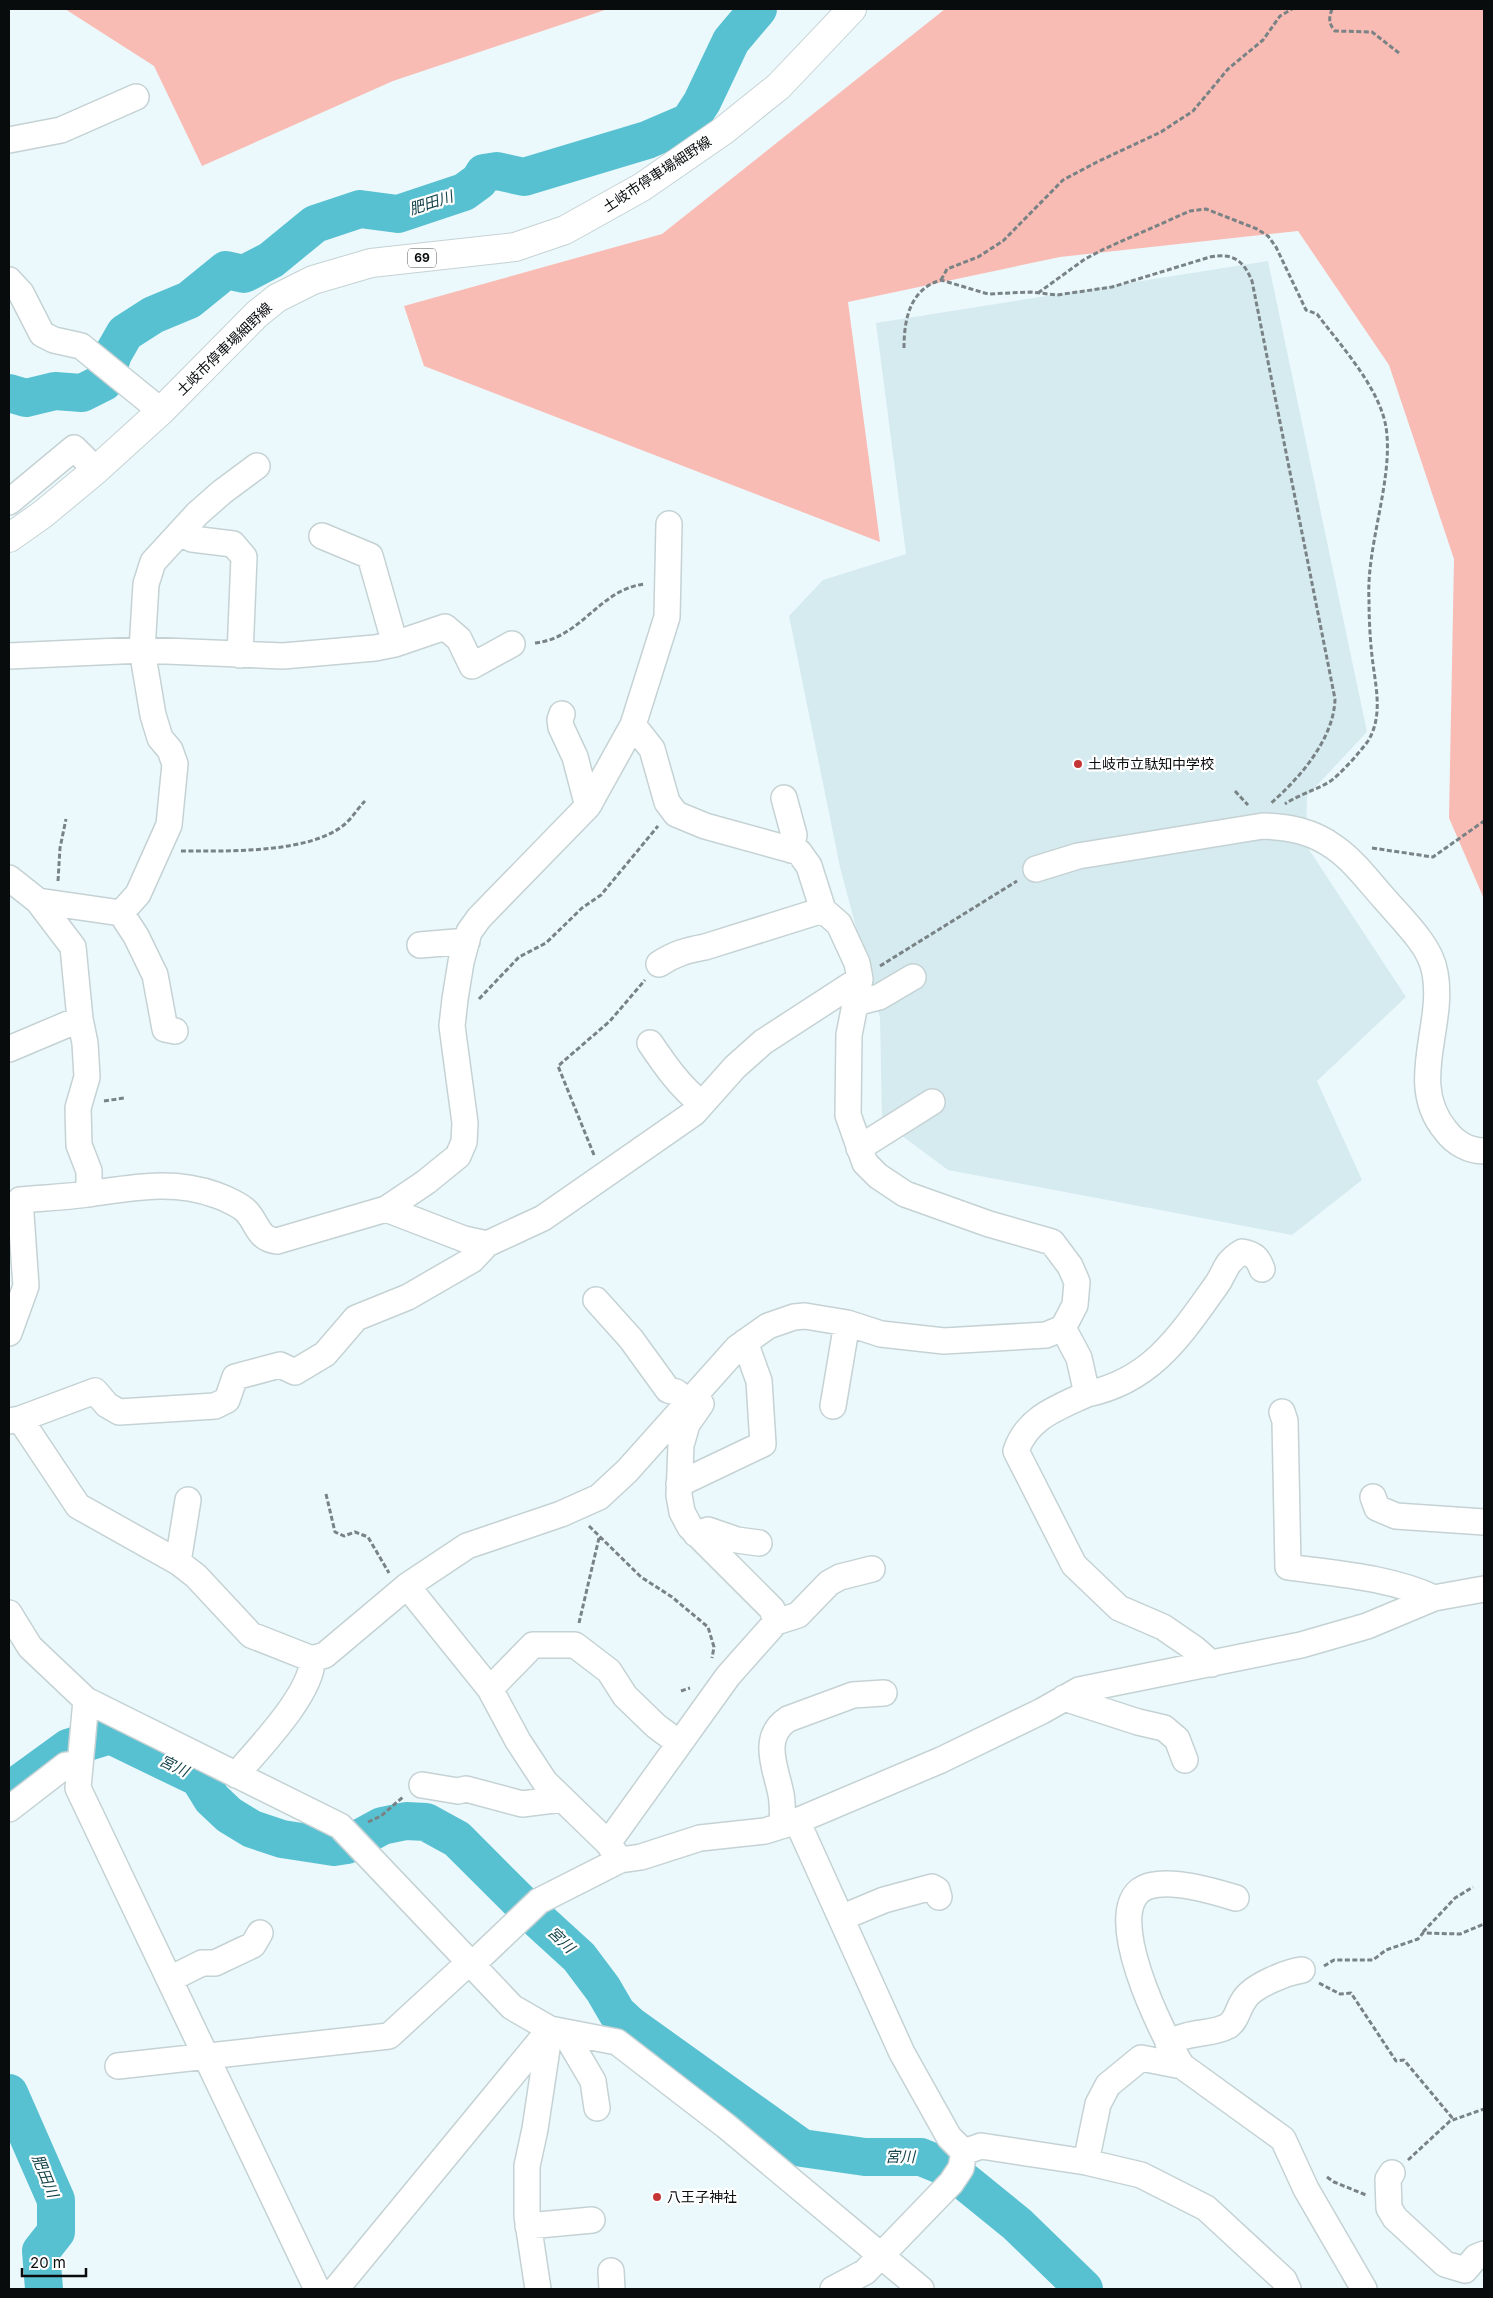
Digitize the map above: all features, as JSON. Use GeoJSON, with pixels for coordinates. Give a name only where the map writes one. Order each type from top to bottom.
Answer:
{"type":"FeatureCollection","features":[{"type":"Feature","properties":{"kind":"main road","name":"土岐市停車場細野線"},"geometry":{"type":"LineString","coordinates":[[9,538],[43,514],[96,470],[161,411],[257,314],[277,298],[313,280],[371,263],[515,248],[565,230],[642,187],[723,131],[779,86],[852,9]]}},
{"type":"Feature","properties":{"kind":"street"},"geometry":{"type":"LineString","coordinates":[[9,140],[61,130],[136,98]]}},
{"type":"Feature","properties":{"kind":"street"},"geometry":{"type":"LineString","coordinates":[[9,280],[21,293],[42,334],[54,340],[82,346],[161,411]]}},
{"type":"Feature","properties":{"kind":"street"},"geometry":{"type":"LineString","coordinates":[[9,502],[74,448],[96,470]]}},
{"type":"Feature","properties":{"kind":"street"},"geometry":{"type":"LineString","coordinates":[[121,912],[138,894],[169,825],[175,764],[170,750],[160,738],[153,715],[142,650],[146,584],[153,562],[180,533],[222,492],[257,466]]}},
{"type":"Feature","properties":{"kind":"street"},"geometry":{"type":"LineString","coordinates":[[9,1333],[26,1286],[14,1201],[89,1194],[133,1186],[163,1185],[216,1195],[246,1212],[258,1232],[268,1240],[277,1241],[386,1209],[426,1182],[458,1156],[464,1142],[465,1123],[452,1026],[461,962],[467,941],[479,918],[590,803],[633,725],[668,617],[670,581],[669,524]]}},
{"type":"Feature","properties":{"kind":"street"},"geometry":{"type":"LineString","coordinates":[[180,533],[192,539],[233,544],[244,557],[240,655]]}},
{"type":"Feature","properties":{"kind":"street"},"geometry":{"type":"LineString","coordinates":[[322,536],[370,556],[395,644]]}},
{"type":"Feature","properties":{"kind":"street"},"geometry":{"type":"LineString","coordinates":[[9,656],[142,650],[283,656],[395,644],[445,627],[459,639],[472,666],[512,644]]}},
{"type":"Feature","properties":{"kind":"street"},"geometry":{"type":"LineString","coordinates":[[562,714],[560,720],[561,727],[575,757],[586,798],[590,803]]}},
{"type":"Feature","properties":{"kind":"street"},"geometry":{"type":"LineString","coordinates":[[633,725],[652,749],[667,802],[676,814],[705,826],[799,852],[809,866],[823,910],[840,924],[857,963],[860,978],[849,1035],[847,1073],[848,1115],[865,1163],[878,1176],[905,1194],[989,1224],[1052,1242],[1070,1266],[1077,1282],[1075,1305],[1063,1328],[1046,1335],[944,1341],[881,1334],[847,1323],[805,1316],[768,1326],[745,1342],[626,1471],[599,1497],[467,1546],[404,1588],[324,1655],[312,1659],[251,1635],[196,1576],[178,1562],[78,1506],[14,1420],[95,1390],[107,1405],[119,1412],[214,1406],[227,1400],[235,1377],[280,1365],[295,1372],[324,1354],[356,1318],[408,1297],[472,1260],[487,1244],[543,1218],[694,1113],[735,1067],[763,1042],[860,978]]}},
{"type":"Feature","properties":{"kind":"street"},"geometry":{"type":"LineString","coordinates":[[784,798],[794,835],[791,850]]}},
{"type":"Feature","properties":{"kind":"street"},"geometry":{"type":"LineString","coordinates":[[1036,869],[1078,856],[1262,826],[1290,827],[1301,830],[1334,847],[1351,861],[1413,932],[1428,954],[1435,973],[1436,1004],[1427,1074],[1428,1097],[1435,1118],[1452,1139],[1474,1151],[1484,1151]]}},
{"type":"Feature","properties":{"kind":"street"},"geometry":{"type":"LineString","coordinates":[[9,878],[48,903],[121,912]]}},
{"type":"Feature","properties":{"kind":"street"},"geometry":{"type":"LineString","coordinates":[[48,903],[73,947],[76,961],[80,1018],[85,1043],[88,1077],[78,1108],[79,1145],[89,1170],[89,1194]]}},
{"type":"Feature","properties":{"kind":"street"},"geometry":{"type":"LineString","coordinates":[[659,964],[673,954],[705,947],[823,910]]}},
{"type":"Feature","properties":{"kind":"street"},"geometry":{"type":"LineString","coordinates":[[121,912],[136,936],[155,975],[165,1029],[175,1031]]}},
{"type":"Feature","properties":{"kind":"street"},"geometry":{"type":"LineString","coordinates":[[420,945],[467,941]]}},
{"type":"Feature","properties":{"kind":"street"},"geometry":{"type":"LineString","coordinates":[[856,1003],[878,997],[913,977]]}},
{"type":"Feature","properties":{"kind":"street"},"geometry":{"type":"LineString","coordinates":[[9,1048],[80,1018]]}},
{"type":"Feature","properties":{"kind":"street"},"geometry":{"type":"LineString","coordinates":[[650,1043],[668,1069],[690,1095],[702,1104]]}},
{"type":"Feature","properties":{"kind":"street"},"geometry":{"type":"LineString","coordinates":[[859,1148],[932,1102]]}},
{"type":"Feature","properties":{"kind":"street"},"geometry":{"type":"LineString","coordinates":[[386,1209],[464,1239],[487,1244]]}},
{"type":"Feature","properties":{"kind":"street"},"geometry":{"type":"LineString","coordinates":[[1212,1664],[1195,1649],[1163,1627],[1119,1608],[1074,1565],[1016,1451],[1020,1438],[1027,1428],[1044,1414],[1087,1394],[1120,1382],[1153,1364],[1185,1329],[1219,1281],[1230,1260],[1242,1252],[1252,1253],[1258,1259],[1262,1269]]}},
{"type":"Feature","properties":{"kind":"street"},"geometry":{"type":"LineString","coordinates":[[596,1300],[631,1340],[668,1390],[705,1399],[687,1424],[681,1445],[680,1484],[682,1512],[690,1528],[772,1609],[776,1622]]}},
{"type":"Feature","properties":{"kind":"street"},"geometry":{"type":"LineString","coordinates":[[833,1406],[847,1323]]}},
{"type":"Feature","properties":{"kind":"street"},"geometry":{"type":"LineString","coordinates":[[1063,1328],[1078,1358],[1087,1394]]}},
{"type":"Feature","properties":{"kind":"street"},"geometry":{"type":"LineString","coordinates":[[680,1484],[763,1444],[759,1381],[745,1342]]}},
{"type":"Feature","properties":{"kind":"street"},"geometry":{"type":"LineString","coordinates":[[1282,1412],[1285,1421],[1288,1567],[1371,1578],[1418,1590],[1434,1598]]}},
{"type":"Feature","properties":{"kind":"street"},"geometry":{"type":"LineString","coordinates":[[1372,1497],[1377,1508],[1396,1516],[1484,1522]]}},
{"type":"Feature","properties":{"kind":"street"},"geometry":{"type":"LineString","coordinates":[[178,1562],[188,1500]]}},
{"type":"Feature","properties":{"kind":"street"},"geometry":{"type":"LineString","coordinates":[[696,1534],[708,1530],[737,1540],[758,1543]]}},
{"type":"Feature","properties":{"kind":"street"},"geometry":{"type":"LineString","coordinates":[[118,2066],[389,2036],[471,1962],[478,1959],[539,1901],[614,1852],[679,1743],[728,1676],[776,1622],[798,1615],[829,1583],[840,1577],[872,1570]]}},
{"type":"Feature","properties":{"kind":"street"},"geometry":{"type":"LineString","coordinates":[[404,1588],[490,1689],[545,1782],[614,1852],[641,1857],[700,1838],[739,1835],[790,1823],[941,1760],[1079,1690],[1301,1645],[1367,1626],[1434,1598],[1484,1589]]}},
{"type":"Feature","properties":{"kind":"street"},"geometry":{"type":"LineString","coordinates":[[9,1613],[30,1647],[86,1700],[340,1826],[512,2007],[559,2031],[617,2042],[726,2126],[879,2256],[921,2289]]}},
{"type":"Feature","properties":{"kind":"street"},"geometry":{"type":"LineString","coordinates":[[490,1689],[533,1645],[575,1645],[609,1671],[625,1696],[656,1726],[679,1743]]}},
{"type":"Feature","properties":{"kind":"street"},"geometry":{"type":"LineString","coordinates":[[236,1775],[284,1718],[309,1678],[313,1668],[312,1659]]}},
{"type":"Feature","properties":{"kind":"street"},"geometry":{"type":"LineString","coordinates":[[884,1693],[853,1695],[788,1719],[779,1725],[771,1748],[781,1795],[790,1823],[842,1918],[902,2053],[949,2138],[959,2168]]}},
{"type":"Feature","properties":{"kind":"street"},"geometry":{"type":"LineString","coordinates":[[1064,1698],[1138,1722],[1164,1728],[1176,1739],[1185,1760]]}},
{"type":"Feature","properties":{"kind":"street"},"geometry":{"type":"LineString","coordinates":[[86,1700],[78,1788],[208,2057],[317,2289]]}},
{"type":"Feature","properties":{"kind":"street"},"geometry":{"type":"LineString","coordinates":[[9,1809],[66,1765],[80,1761]]}},
{"type":"Feature","properties":{"kind":"street"},"geometry":{"type":"LineString","coordinates":[[422,1785],[458,1791],[466,1789],[522,1804],[562,1799]]}},
{"type":"Feature","properties":{"kind":"street"},"geometry":{"type":"LineString","coordinates":[[1236,1898],[1179,1884],[1149,1886],[1135,1896],[1128,1913],[1133,1950],[1149,2001],[1168,2043],[1182,2066],[1283,2140],[1306,2189],[1364,2289]]}},
{"type":"Feature","properties":{"kind":"street"},"geometry":{"type":"LineString","coordinates":[[842,1918],[884,1900],[932,1887],[937,1890],[939,1897]]}},
{"type":"Feature","properties":{"kind":"street"},"geometry":{"type":"LineString","coordinates":[[170,1979],[202,1963],[215,1963],[253,1945],[260,1933]]}},
{"type":"Feature","properties":{"kind":"street"},"geometry":{"type":"LineString","coordinates":[[1168,2043],[1186,2036],[1216,2031],[1230,2025],[1238,2014],[1244,1998],[1274,1978],[1287,1972],[1302,1970]]}},
{"type":"Feature","properties":{"kind":"street"},"geometry":{"type":"LineString","coordinates":[[559,2031],[570,2042],[593,2080],[597,2108]]}},
{"type":"Feature","properties":{"kind":"street"},"geometry":{"type":"LineString","coordinates":[[538,2289],[528,2226],[527,2166],[559,2031]]}},
{"type":"Feature","properties":{"kind":"street"},"geometry":{"type":"LineString","coordinates":[[336,2289],[559,2031]]}},
{"type":"Feature","properties":{"kind":"street"},"geometry":{"type":"LineString","coordinates":[[1086,2162],[1098,2104],[1108,2085],[1141,2058],[1182,2066]]}},
{"type":"Feature","properties":{"kind":"street"},"geometry":{"type":"LineString","coordinates":[[836,2288],[865,2272],[981,2146],[1086,2162],[1141,2175],[1206,2208],[1284,2280],[1288,2289]]}},
{"type":"Feature","properties":{"kind":"street"},"geometry":{"type":"LineString","coordinates":[[1392,2173],[1388,2179],[1389,2208],[1394,2218],[1445,2264],[1465,2270],[1476,2257],[1484,2254]]}},
{"type":"Feature","properties":{"kind":"street"},"geometry":{"type":"LineString","coordinates":[[528,2226],[592,2220]]}},
{"type":"Feature","properties":{"kind":"path"},"geometry":{"type":"LineString","coordinates":[[942,280],[947,269],[978,257],[1003,241],[1063,180],[1161,132],[1193,111],[1228,69],[1263,40],[1280,16],[1292,9]]}},
{"type":"Feature","properties":{"kind":"path"},"geometry":{"type":"LineString","coordinates":[[1332,9],[1329,19],[1330,26],[1335,31],[1372,32],[1399,53]]}},
{"type":"Feature","properties":{"kind":"path"},"geometry":{"type":"LineString","coordinates":[[1038,293],[1085,259],[1104,249],[1190,212],[1206,209],[1257,229],[1268,236],[1276,247],[1306,310],[1317,314],[1362,373],[1374,396],[1386,426],[1387,459],[1376,522],[1368,597],[1372,657],[1377,682],[1378,704],[1374,728],[1367,741],[1330,782],[1290,800],[1278,809]]}},
{"type":"Feature","properties":{"kind":"path"},"geometry":{"type":"LineString","coordinates":[[904,348],[904,331],[910,306],[924,288],[942,280],[988,294],[1038,293],[1057,295],[1112,287],[1210,257],[1223,255],[1241,261],[1248,271],[1254,291],[1336,700],[1335,713],[1313,756],[1295,779],[1264,810]]}},
{"type":"Feature","properties":{"kind":"path"},"geometry":{"type":"LineString","coordinates":[[512,644],[548,642],[567,634],[621,590],[636,585],[670,581]]}},
{"type":"Feature","properties":{"kind":"path"},"geometry":{"type":"LineString","coordinates":[[158,851],[231,851],[297,845],[331,833],[345,824],[365,801]]}},
{"type":"Feature","properties":{"kind":"path"},"geometry":{"type":"LineString","coordinates":[[452,1026],[519,957],[546,943],[582,908],[601,896],[672,809]]}},
{"type":"Feature","properties":{"kind":"path"},"geometry":{"type":"LineString","coordinates":[[48,903],[66,819]]}},
{"type":"Feature","properties":{"kind":"path"},"geometry":{"type":"LineString","coordinates":[[1367,848],[1433,857],[1484,821]]}},
{"type":"Feature","properties":{"kind":"path"},"geometry":{"type":"LineString","coordinates":[[860,978],[1036,869]]}},
{"type":"Feature","properties":{"kind":"path"},"geometry":{"type":"LineString","coordinates":[[603,1176],[558,1066],[610,1021],[659,964]]}},
{"type":"Feature","properties":{"kind":"path"},"geometry":{"type":"LineString","coordinates":[[326,1494],[335,1532],[344,1536],[355,1532],[368,1537],[404,1588]]}},
{"type":"Feature","properties":{"kind":"path"},"geometry":{"type":"LineString","coordinates":[[578,1506],[588,1525],[599,1538],[641,1577],[672,1596],[708,1627],[714,1647],[711,1666]]}},
{"type":"Feature","properties":{"kind":"path"},"geometry":{"type":"LineString","coordinates":[[575,1645],[599,1538]]}},
{"type":"Feature","properties":{"kind":"path"},"geometry":{"type":"LineString","coordinates":[[681,1691],[690,1689],[696,1684]]}},
{"type":"Feature","properties":{"kind":"path"},"geometry":{"type":"LineString","coordinates":[[353,1838],[410,1791],[422,1785]]}},
{"type":"Feature","properties":{"kind":"path"},"geometry":{"type":"LineString","coordinates":[[1302,1970],[1323,1966],[1334,1960],[1373,1960],[1386,1950],[1418,1939],[1455,1898],[1473,1887]]}},
{"type":"Feature","properties":{"kind":"path"},"geometry":{"type":"LineString","coordinates":[[1423,1933],[1460,1934],[1484,1924]]}},
{"type":"Feature","properties":{"kind":"path"},"geometry":{"type":"LineString","coordinates":[[1302,1970],[1328,1990],[1340,1994],[1351,1993],[1396,2061],[1404,2060],[1454,2120]]}},
{"type":"Feature","properties":{"kind":"path"},"geometry":{"type":"LineString","coordinates":[[1392,2173],[1454,2120],[1484,2109]]}},
{"type":"Feature","properties":{"kind":"path"},"geometry":{"type":"LineString","coordinates":[[1290,2155],[1313,2167],[1334,2182],[1374,2198],[1389,2199]]}},
{"type":"Feature","properties":{"kind":"shaded area"},"geometry":{"type":"Polygon","coordinates":[[[65,9],[608,9],[393,81],[202,166],[154,66],[65,9]]]}},
{"type":"Feature","properties":{"kind":"shaded area"},"geometry":{"type":"Polygon","coordinates":[[[945,9],[1484,9],[1484,899],[1449,818],[1454,559],[1389,365],[1298,231],[1060,257],[848,302],[880,542],[424,366],[404,306],[662,234],[945,9]]]}},
{"type":"Feature","properties":{"kind":"shaded area","name":"土岐市立駄知中学校"},"geometry":{"type":"Polygon","coordinates":[[[1268,261],[1367,732],[1307,796],[1306,845],[1406,997],[1317,1081],[1362,1180],[1292,1235],[948,1170],[882,1121],[880,1018],[840,867],[789,616],[823,580],[906,554],[876,323],[1268,261]]]}},
{"type":"Feature","properties":{"kind":"waterway","name":"肥田川"},"geometry":{"type":"LineString","coordinates":[[9,393],[26,398],[55,391],[82,393],[104,382],[113,354],[125,333],[153,315],[189,300],[226,270],[244,274],[271,260],[315,224],[360,209],[398,214],[464,192],[479,181],[484,173],[497,171],[524,177],[647,140],[689,122],[702,102],[731,41],[758,9]]}},
{"type":"Feature","properties":{"kind":"waterway","name":"宮川"},"geometry":{"type":"LineString","coordinates":[[9,1791],[68,1748],[110,1735],[199,1778],[212,1799],[229,1815],[252,1829],[282,1839],[334,1847],[347,1845],[382,1826],[406,1821],[426,1822],[457,1839],[533,1915],[579,1957],[603,1989],[617,2013],[630,2025],[802,2148],[865,2157],[921,2157],[948,2168],[1017,2224],[1084,2289]]}},
{"type":"Feature","properties":{"kind":"waterway","name":"肥田川"},"geometry":{"type":"LineString","coordinates":[[9,2093],[56,2200],[56,2232],[41,2251],[44,2289]]}},
{"type":"Feature","properties":{"kind":"place","name":"土岐市立駄知中学校"},"geometry":{"type":"Point","coordinates":[1078,764]}},
{"type":"Feature","properties":{"kind":"place","name":"八王子神社"},"geometry":{"type":"Point","coordinates":[657,2197]}}]}
